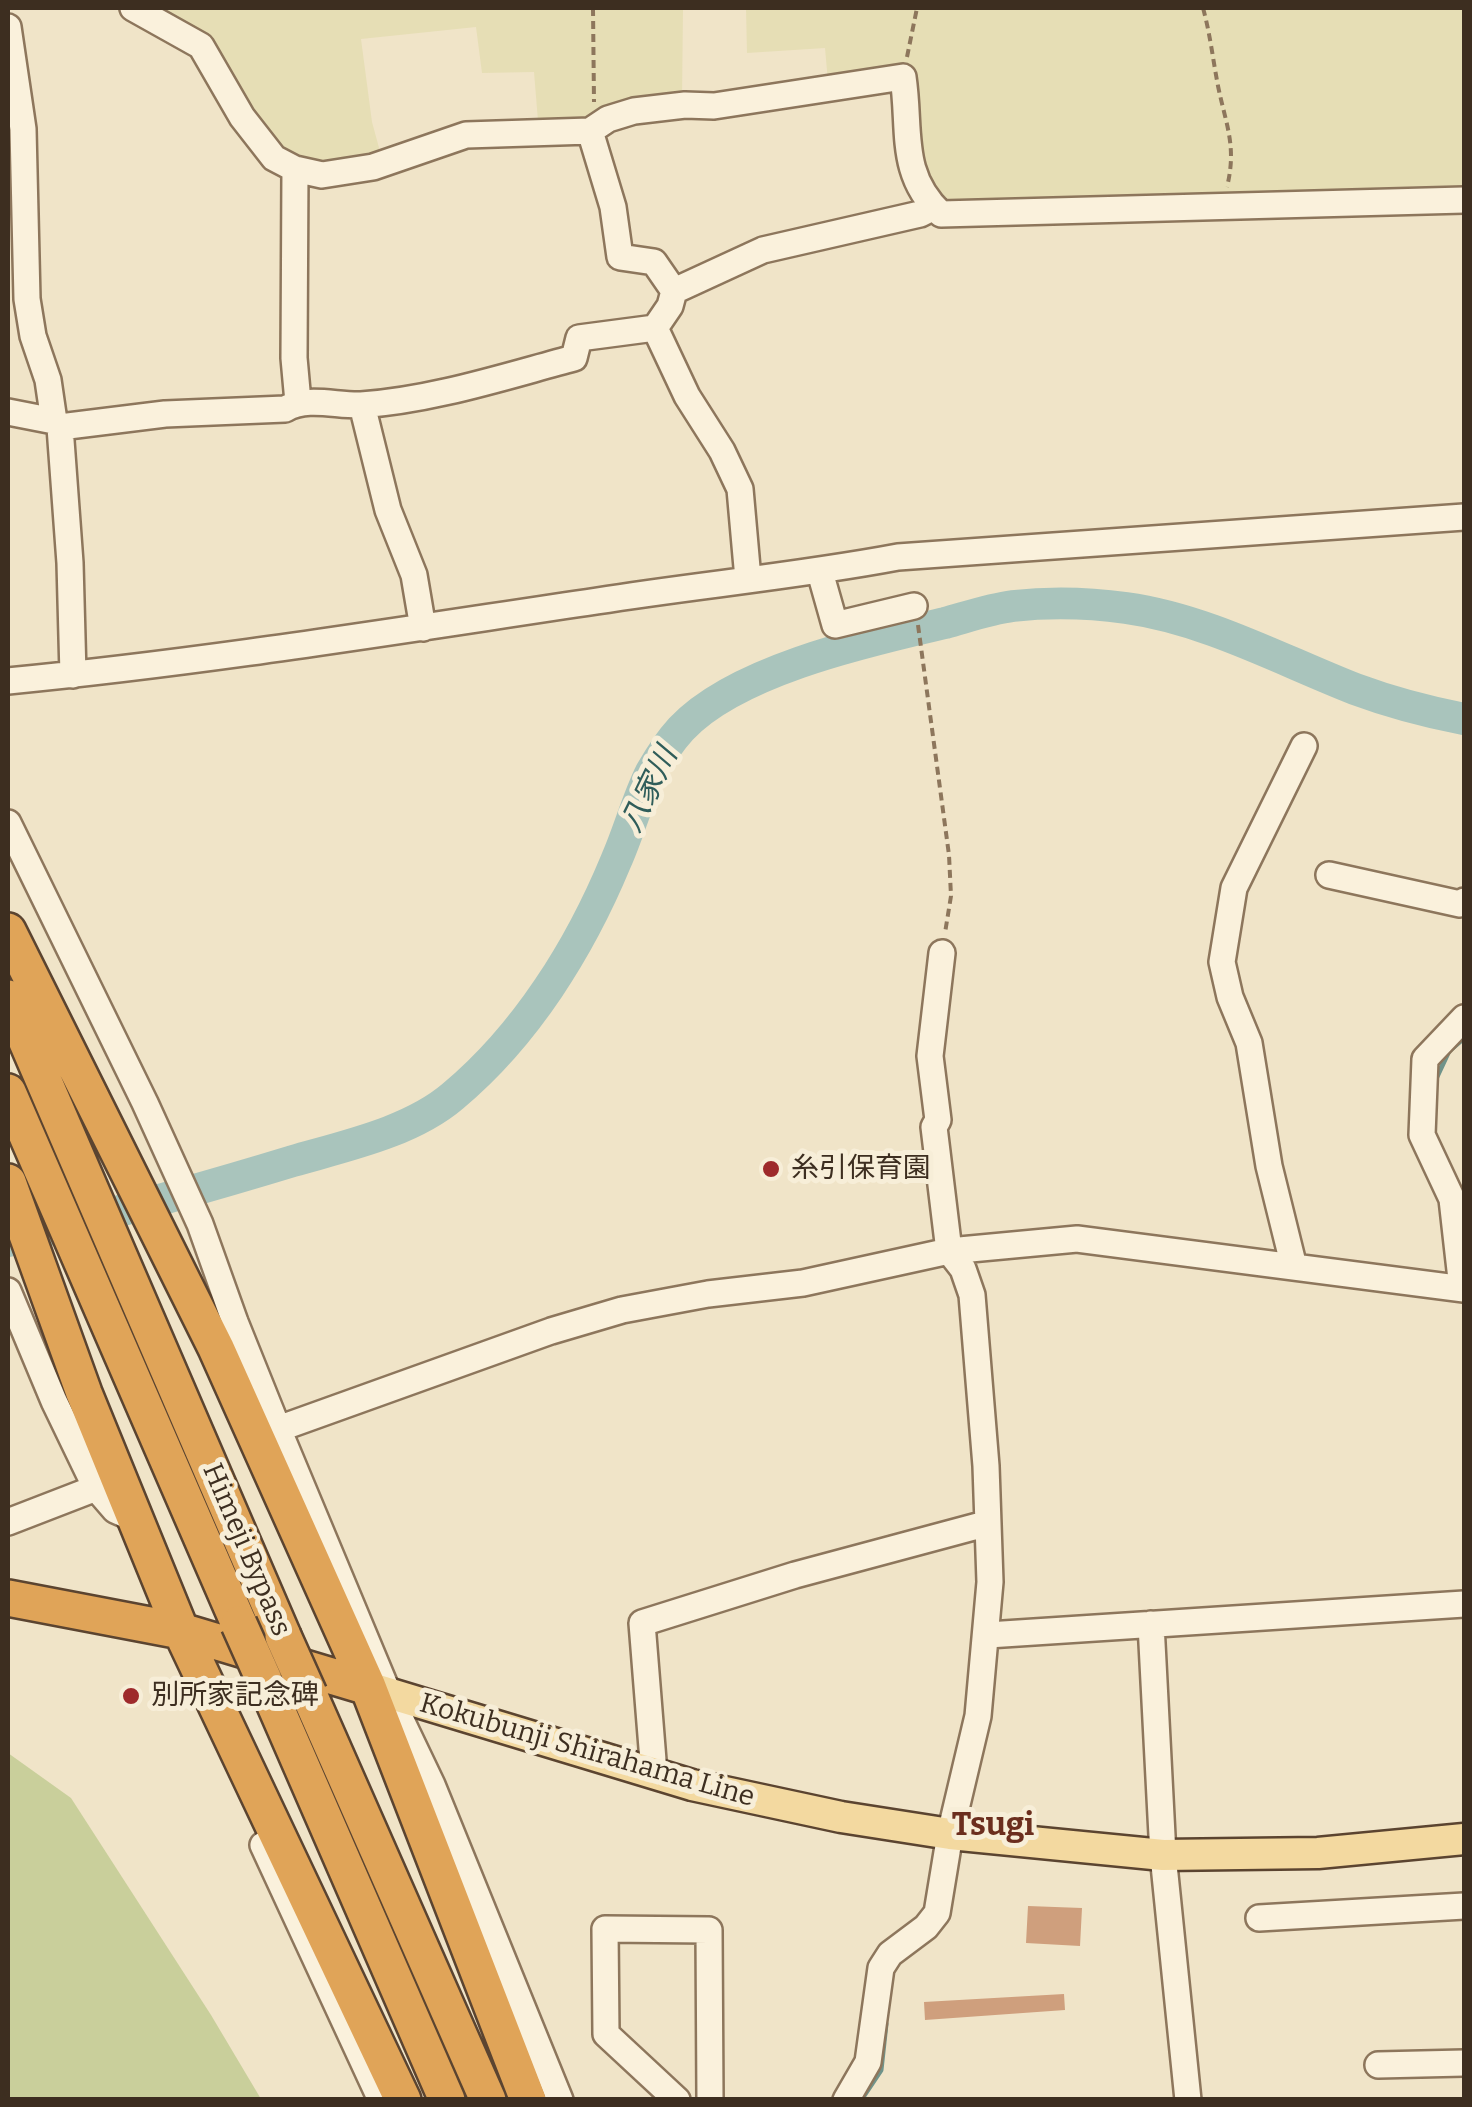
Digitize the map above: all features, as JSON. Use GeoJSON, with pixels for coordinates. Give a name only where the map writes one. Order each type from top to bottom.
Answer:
{"type":"FeatureCollection","features":[{"type":"Feature","properties":{"kind":"highway"},"geometry":{"type":"LineString","coordinates":[[8,931],[216,1348],[379,1691],[528,2100]]}},
{"type":"Feature","properties":{"kind":"highway","name":"Himeji Bypass"},"geometry":{"type":"LineString","coordinates":[[8,998],[488,2100]]}},
{"type":"Feature","properties":{"kind":"highway","name":"Himeji Bypass"},"geometry":{"type":"LineString","coordinates":[[8,1092],[446,2100]]}},
{"type":"Feature","properties":{"kind":"highway"},"geometry":{"type":"LineString","coordinates":[[8,1182],[133,1518],[180,1631],[403,2100]]}},
{"type":"Feature","properties":{"kind":"highway"},"geometry":{"type":"LineString","coordinates":[[8,1598],[180,1631],[379,1691]]}},
{"type":"Feature","properties":{"kind":"main road","name":"Kokubunji Shirahama Line"},"geometry":{"type":"LineString","coordinates":[[379,1691],[692,1786],[950,1834],[1162,1856],[1318,1853],[1464,1839]]}},
{"type":"Feature","properties":{"kind":"street"},"geometry":{"type":"LineString","coordinates":[[133,8],[200,46],[242,116],[274,158],[295,170],[322,175],[374,166],[466,136],[590,131],[608,119],[634,111],[714,106],[902,77],[906,146],[924,199],[941,214],[1464,200]]}},
{"type":"Feature","properties":{"kind":"street"},"geometry":{"type":"LineString","coordinates":[[8,26],[23,129],[28,300],[33,336],[57,424],[70,564],[73,675]]}},
{"type":"Feature","properties":{"kind":"street"},"geometry":{"type":"LineString","coordinates":[[8,412],[57,424],[285,408],[298,402],[362,404],[410,398],[574,358],[578,338],[655,328],[670,306],[674,291],[654,262],[620,257],[613,207],[590,131]]}},
{"type":"Feature","properties":{"kind":"street"},"geometry":{"type":"LineString","coordinates":[[295,170],[294,358],[298,402]]}},
{"type":"Feature","properties":{"kind":"street"},"geometry":{"type":"LineString","coordinates":[[674,291],[763,250],[812,241],[934,207]]}},
{"type":"Feature","properties":{"kind":"street"},"geometry":{"type":"LineString","coordinates":[[655,328],[687,396],[722,451],[740,489],[748,578]]}},
{"type":"Feature","properties":{"kind":"street"},"geometry":{"type":"LineString","coordinates":[[362,404],[388,510],[414,575],[424,628]]}},
{"type":"Feature","properties":{"kind":"street"},"geometry":{"type":"LineString","coordinates":[[8,681],[424,628],[748,578],[820,572],[898,557],[1464,517]]}},
{"type":"Feature","properties":{"kind":"street"},"geometry":{"type":"LineString","coordinates":[[820,572],[835,625],[914,606]]}},
{"type":"Feature","properties":{"kind":"street"},"geometry":{"type":"LineString","coordinates":[[1294,1267],[1269,1166],[1249,1043],[1230,997],[1222,962],[1234,888],[1304,746]]}},
{"type":"Feature","properties":{"kind":"street"},"geometry":{"type":"LineString","coordinates":[[8,824],[200,1224],[379,1691],[432,1785],[560,2100]]}},
{"type":"Feature","properties":{"kind":"street"},"geometry":{"type":"LineString","coordinates":[[1329,875],[1460,904],[1464,900]]}},
{"type":"Feature","properties":{"kind":"street"},"geometry":{"type":"LineString","coordinates":[[846,2100],[868,2062],[881,1968],[890,1954],[926,1927],[937,1913],[950,1834],[978,1716],[988,1635],[986,1466],[972,1294],[963,1269],[949,1251],[934,1128],[938,1120],[930,1056],[942,953]]}},
{"type":"Feature","properties":{"kind":"street"},"geometry":{"type":"LineString","coordinates":[[278,1429],[552,1331],[622,1310],[708,1294],[804,1283],[949,1251],[1077,1240],[1463,1288],[1452,1199],[1422,1135],[1425,1059],[1464,1018]]}},
{"type":"Feature","properties":{"kind":"street"},"geometry":{"type":"LineString","coordinates":[[8,1291],[96,1488],[115,1510],[133,1518]]}},
{"type":"Feature","properties":{"kind":"street"},"geometry":{"type":"LineString","coordinates":[[8,1522],[96,1488]]}},
{"type":"Feature","properties":{"kind":"street"},"geometry":{"type":"LineString","coordinates":[[654,1773],[642,1623],[796,1575],[985,1524]]}},
{"type":"Feature","properties":{"kind":"street"},"geometry":{"type":"LineString","coordinates":[[988,1635],[1464,1604]]}},
{"type":"Feature","properties":{"kind":"street"},"geometry":{"type":"LineString","coordinates":[[1151,1624],[1162,1856],[1188,2100]]}},
{"type":"Feature","properties":{"kind":"street"},"geometry":{"type":"LineString","coordinates":[[180,1631],[187,1680],[380,2100]]}},
{"type":"Feature","properties":{"kind":"street"},"geometry":{"type":"LineString","coordinates":[[1259,1918],[1464,1906]]}},
{"type":"Feature","properties":{"kind":"street"},"geometry":{"type":"LineString","coordinates":[[677,2100],[606,2034],[605,1929],[709,1930],[710,2100]]}},
{"type":"Feature","properties":{"kind":"street"},"geometry":{"type":"LineString","coordinates":[[1378,2064],[1464,2063]]}},
{"type":"Feature","properties":{"kind":"path"},"geometry":{"type":"LineString","coordinates":[[590,131],[594,116],[593,8]]}},
{"type":"Feature","properties":{"kind":"path"},"geometry":{"type":"LineString","coordinates":[[902,77],[917,8]]}},
{"type":"Feature","properties":{"kind":"path"},"geometry":{"type":"LineString","coordinates":[[1203,8],[1231,134],[1232,164],[1222,206]]}},
{"type":"Feature","properties":{"kind":"path"},"geometry":{"type":"LineString","coordinates":[[914,606],[926,666],[949,855],[951,896],[942,953]]}},
{"type":"Feature","properties":{"kind":"shaded area"},"geometry":{"type":"Polygon","coordinates":[[[153,8],[683,8],[682,100],[586,124],[538,121],[534,72],[482,73],[476,27],[361,39],[372,122],[381,155],[343,162],[295,158],[271,145],[153,8]]]}},
{"type":"Feature","properties":{"kind":"shaded area"},"geometry":{"type":"Polygon","coordinates":[[[746,8],[1464,8],[1464,186],[946,206],[919,180],[908,64],[828,82],[825,48],[747,53],[746,8]]]}},
{"type":"Feature","properties":{"kind":"green space"},"geometry":{"type":"Polygon","coordinates":[[[8,1753],[71,1798],[261,2099],[8,2099],[8,1753]]]}},
{"type":"Feature","properties":{"kind":"building"},"geometry":{"type":"Polygon","coordinates":[[[1028,1906],[1082,1908],[1080,1946],[1026,1943],[1028,1906]]]}},
{"type":"Feature","properties":{"kind":"building"},"geometry":{"type":"Polygon","coordinates":[[[1064,1994],[1065,2010],[925,2020],[924,2002],[1064,1994]]]}},
{"type":"Feature","properties":{"kind":"waterway","name":"八家川"},"geometry":{"type":"LineString","coordinates":[[8,1241],[355,1143],[436,1109],[504,1046],[568,958],[602,894],[651,772],[677,734],[705,708],[768,674],[879,639],[1004,607],[1098,605],[1185,621],[1368,694],[1464,719]]}},
{"type":"Feature","properties":{"kind":"waterway"},"geometry":{"type":"LineString","coordinates":[[1435,1081],[1449,1051],[1464,1038]]}},
{"type":"Feature","properties":{"kind":"waterway"},"geometry":{"type":"LineString","coordinates":[[861,2100],[881,2070],[886,2024]]}},
{"type":"Feature","properties":{"kind":"place","name":"糸引保育園"},"geometry":{"type":"Point","coordinates":[771,1169]}},
{"type":"Feature","properties":{"kind":"place","name":"別所家記念碑"},"geometry":{"type":"Point","coordinates":[131,1696]}},
{"type":"Feature","properties":{"kind":"district","name":"Tsugi"},"geometry":{"type":"Point","coordinates":[993,1826]}}]}
